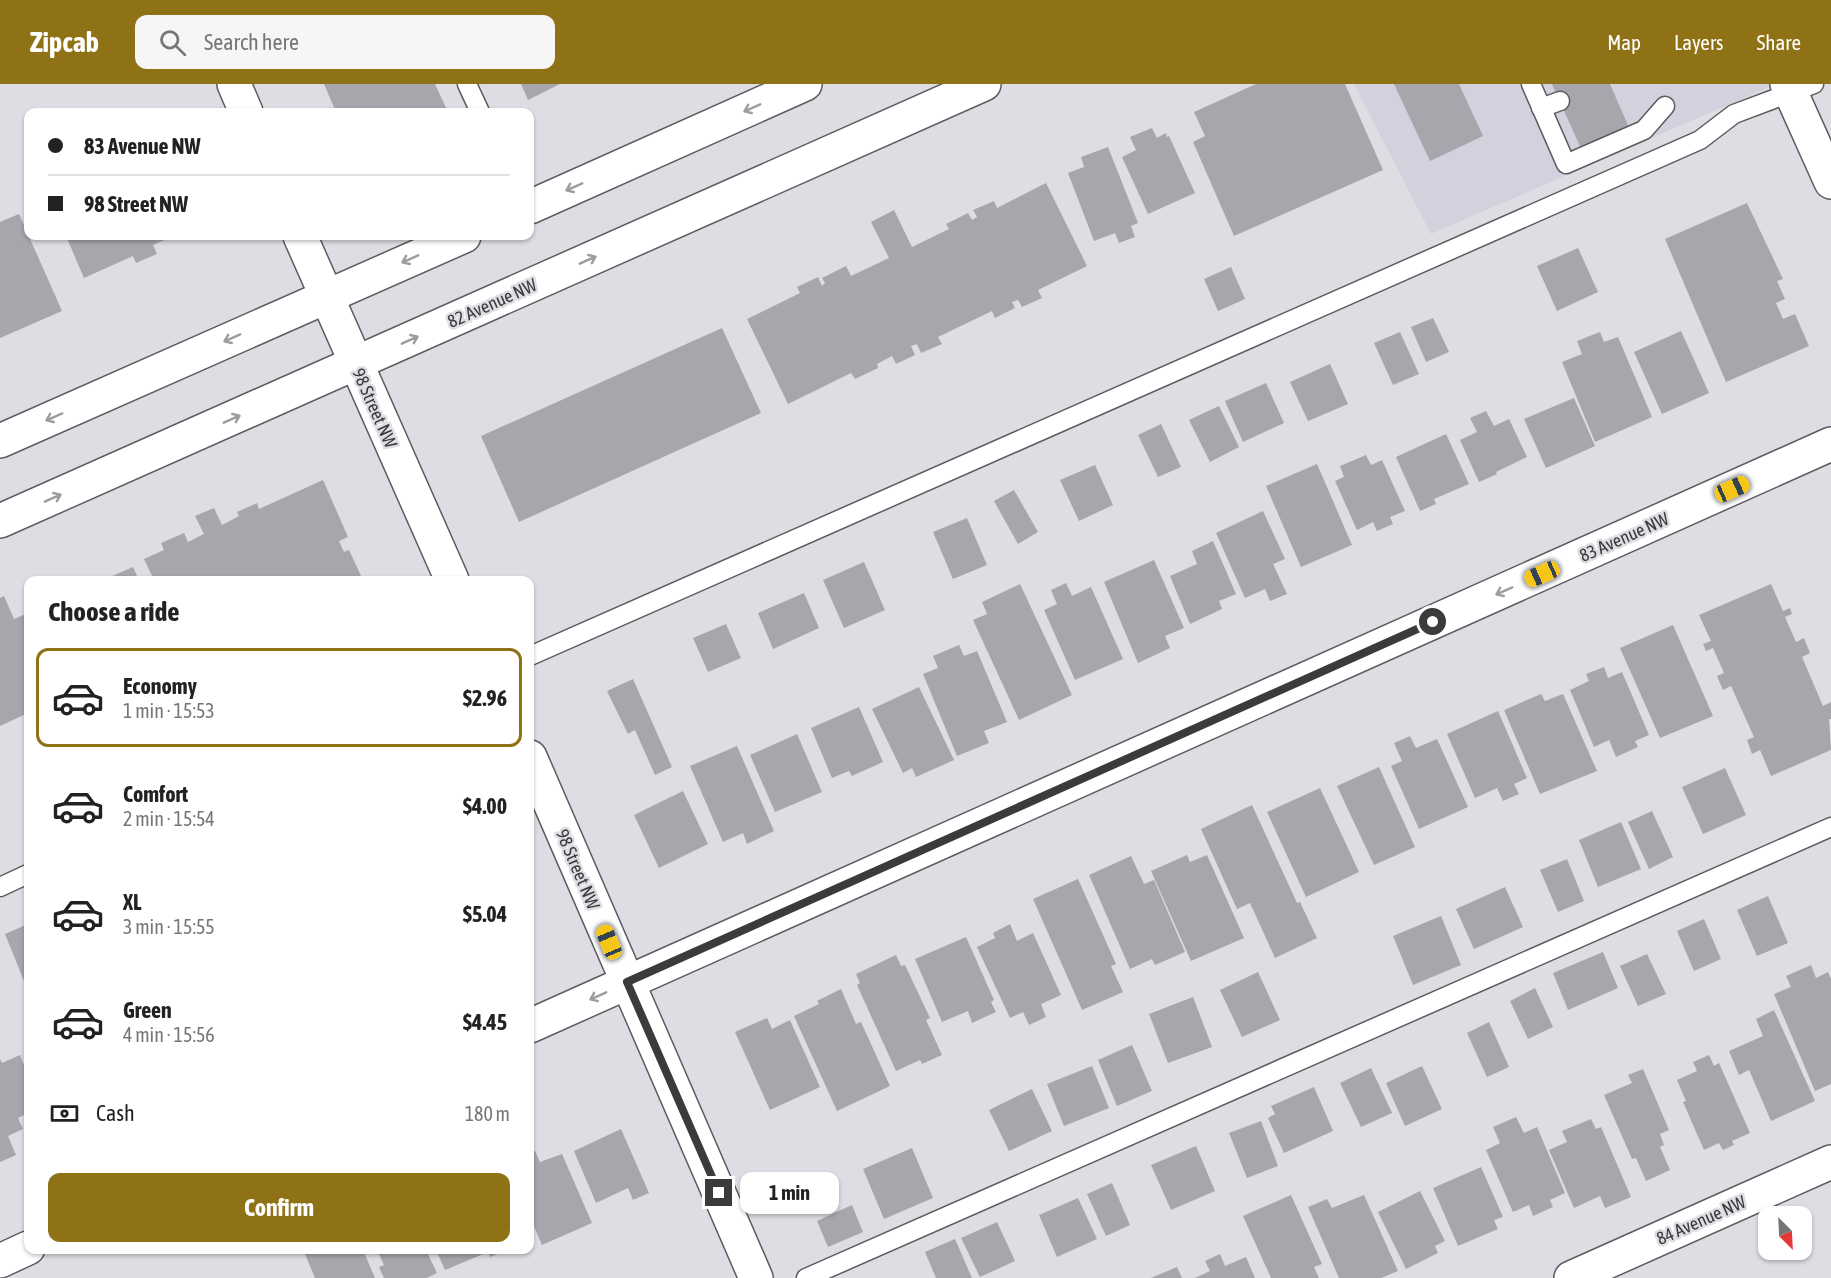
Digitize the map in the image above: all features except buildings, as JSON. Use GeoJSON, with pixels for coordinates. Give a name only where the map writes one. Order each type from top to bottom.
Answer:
{"type":"FeatureCollection","features":[{"type":"Feature","properties":{"kind":"street"},"geometry":{"type":"LineString","coordinates":[[234,84],[244,108]]}},
{"type":"Feature","properties":{"kind":"street"},"geometry":{"type":"LineString","coordinates":[[534,205],[805,84]]}},
{"type":"Feature","properties":{"kind":"street","name":"82 Avenue NW"},"geometry":{"type":"LineString","coordinates":[[0,521],[984,84]]}},
{"type":"Feature","properties":{"kind":"street"},"geometry":{"type":"LineString","coordinates":[[1798,87],[1831,182]]}},
{"type":"Feature","properties":{"kind":"street","name":"98 Street NW"},"geometry":{"type":"LineString","coordinates":[[302,240],[450,576]]}},
{"type":"Feature","properties":{"kind":"street"},"geometry":{"type":"LineString","coordinates":[[0,441],[455,240]]}},
{"type":"Feature","properties":{"kind":"street","name":"83 Avenue NW"},"geometry":{"type":"LineString","coordinates":[[534,1024],[1831,444]]}},
{"type":"Feature","properties":{"kind":"street","name":"98 Street NW"},"geometry":{"type":"LineString","coordinates":[[534,766],[756,1278]]}},
{"type":"Feature","properties":{"kind":"street","name":"84 Avenue NW"},"geometry":{"type":"LineString","coordinates":[[1571,1278],[1831,1162]]}},
{"type":"Feature","properties":{"kind":"street"},"geometry":{"type":"LineString","coordinates":[[0,1260],[24,1250]]}},
{"type":"Feature","properties":{"kind":"lane"},"geometry":{"type":"LineString","coordinates":[[467,84],[478,108]]}},
{"type":"Feature","properties":{"kind":"lane"},"geometry":{"type":"LineString","coordinates":[[1531,84],[1566,164],[1644,130],[1665,106]]}},
{"type":"Feature","properties":{"kind":"lane"},"geometry":{"type":"LineString","coordinates":[[534,654],[1700,140],[1734,114],[1798,87]]}},
{"type":"Feature","properties":{"kind":"lane"},"geometry":{"type":"LineString","coordinates":[[1541,108],[1560,101]]}},
{"type":"Feature","properties":{"kind":"lane"},"geometry":{"type":"LineString","coordinates":[[806,1278],[1831,827]]}},
{"type":"Feature","properties":{"kind":"lane"},"geometry":{"type":"LineString","coordinates":[[0,887],[24,876]]}},
{"type":"Feature","properties":{"kind":"shaded area"},"geometry":{"type":"Polygon","coordinates":[[[1354,84],[1776,84],[1431,234],[1354,84]]]}},
{"type":"Feature","properties":{"kind":"route"},"geometry":{"type":"LineString","coordinates":[[719,1193],[627,982],[1433,622]]}}]}
